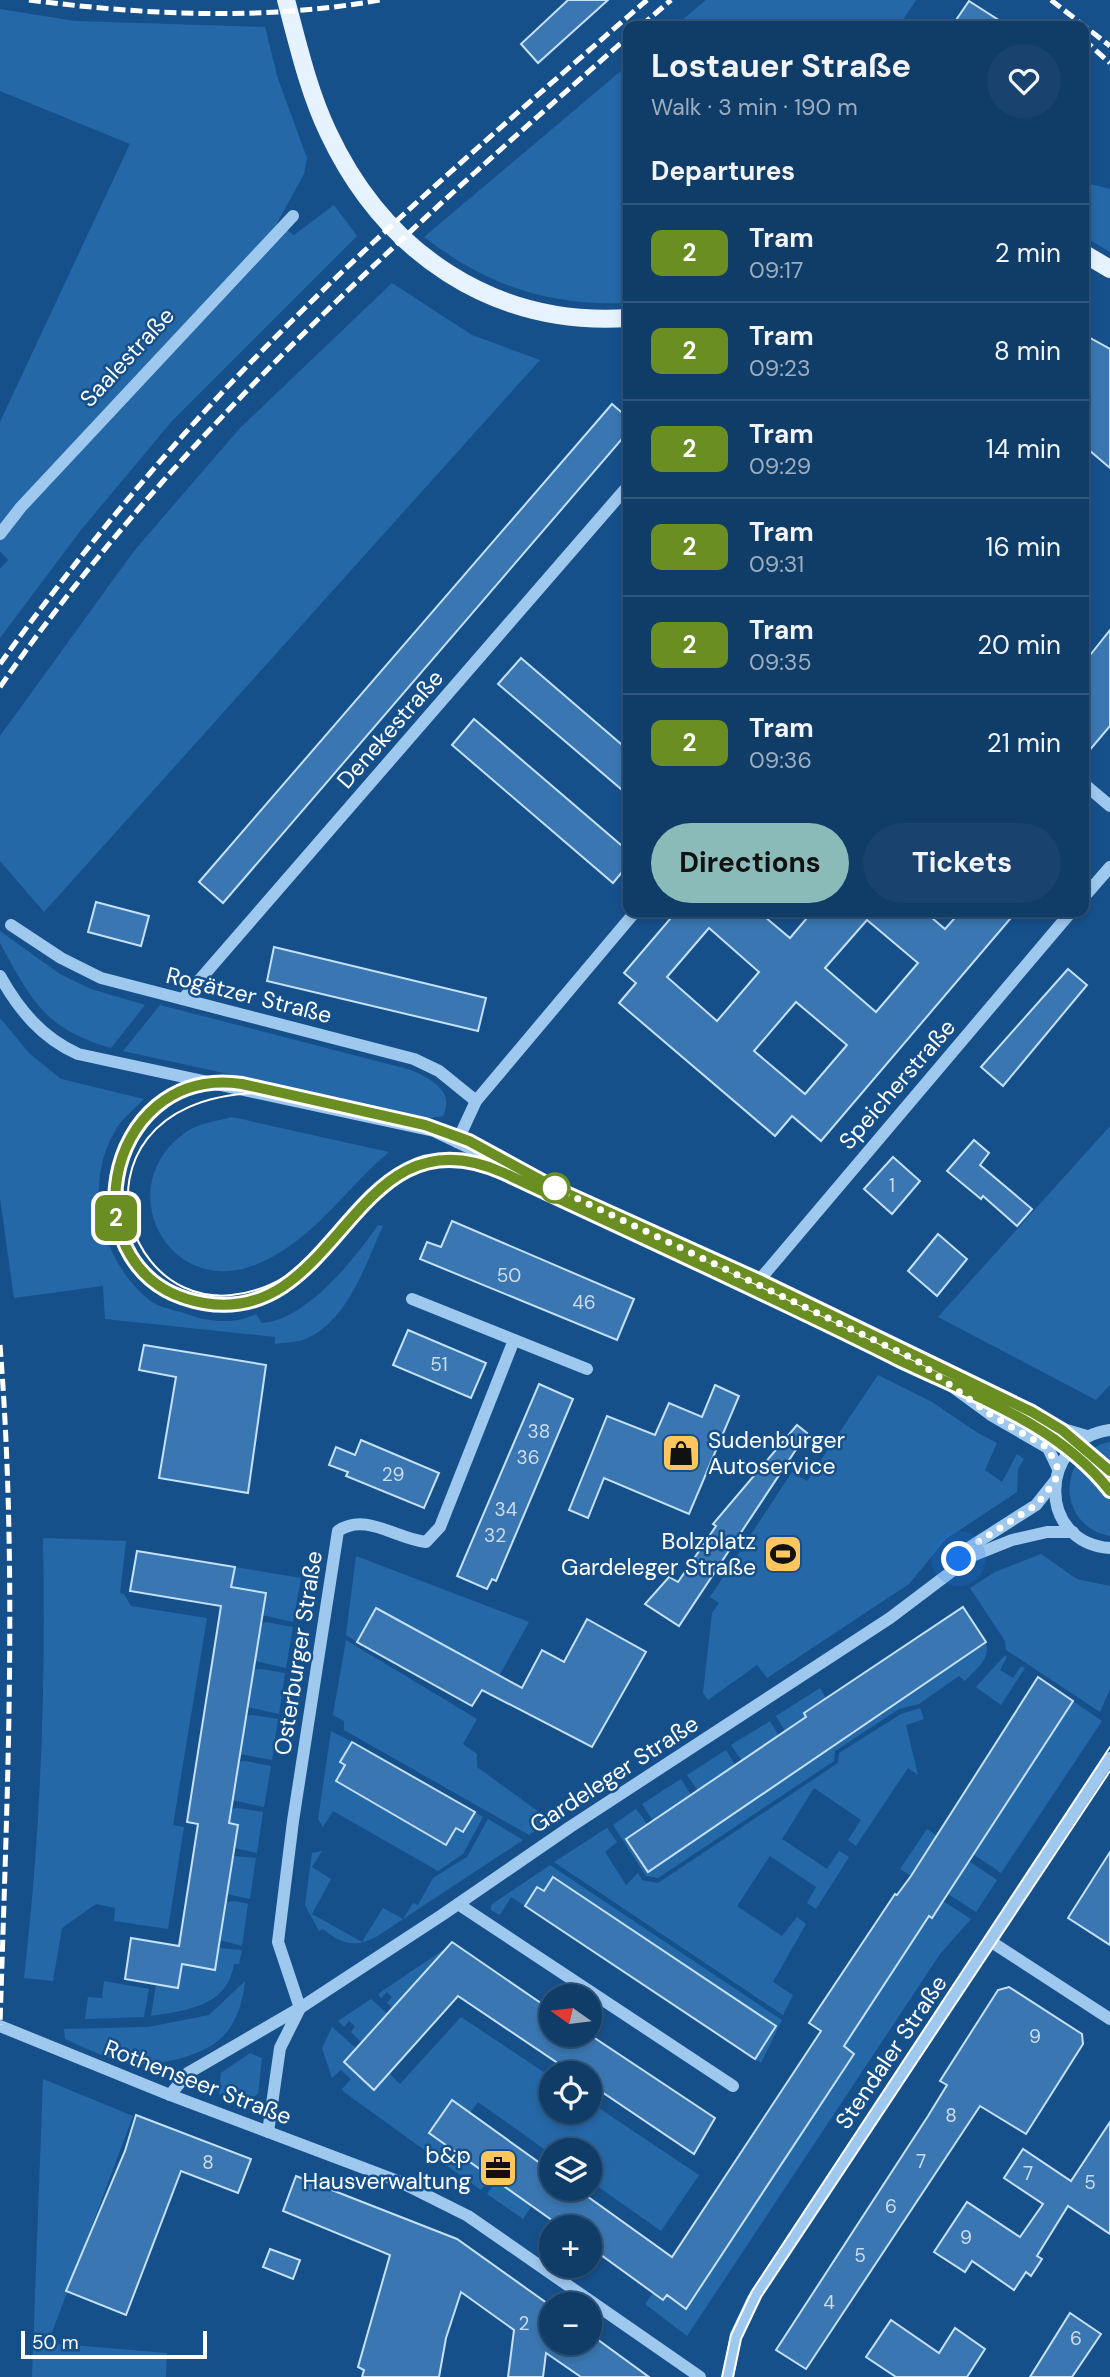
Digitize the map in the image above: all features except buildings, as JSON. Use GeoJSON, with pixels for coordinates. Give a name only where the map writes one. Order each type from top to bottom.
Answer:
{"type":"FeatureCollection","features":[{"type":"Feature","properties":{"kind":"main road"},"geometry":{"type":"LineString","coordinates":[[286,0],[304,70],[327,131],[358,187],[376,212],[428,260],[498,299],[570,317],[623,318]]}},
{"type":"Feature","properties":{"kind":"main road"},"geometry":{"type":"LineString","coordinates":[[1089,257],[1110,269]]}},
{"type":"Feature","properties":{"kind":"street","name":"Saalestraße"},"geometry":{"type":"LineString","coordinates":[[0,534],[21,507],[293,216]]}},
{"type":"Feature","properties":{"kind":"street","name":"Denekestraße"},"geometry":{"type":"LineString","coordinates":[[183,999],[623,492]]}},
{"type":"Feature","properties":{"kind":"street"},"geometry":{"type":"LineString","coordinates":[[1089,788],[1110,806]]}},
{"type":"Feature","properties":{"kind":"street"},"geometry":{"type":"LineString","coordinates":[[1089,891],[1110,867]]}},
{"type":"Feature","properties":{"kind":"street"},"geometry":{"type":"LineString","coordinates":[[457,1142],[476,1101],[631,917]]}},
{"type":"Feature","properties":{"kind":"street","name":"Speicherstraße"},"geometry":{"type":"LineString","coordinates":[[756,1284],[1067,917]]}},
{"type":"Feature","properties":{"kind":"street","name":"Rogätzer Straße"},"geometry":{"type":"LineString","coordinates":[[12,925],[61,958],[101,978],[414,1059],[439,1071],[476,1101]]}},
{"type":"Feature","properties":{"kind":"street"},"geometry":{"type":"LineString","coordinates":[[0,976],[14,1000],[37,1027],[78,1054],[433,1131],[1063,1429],[1087,1436],[1110,1430]]}},
{"type":"Feature","properties":{"kind":"street"},"geometry":{"type":"LineString","coordinates":[[412,1299],[587,1369]]}},
{"type":"Feature","properties":{"kind":"street","name":"Osterburger Straße"},"geometry":{"type":"LineString","coordinates":[[300,2008],[278,1942],[297,1794],[338,1531],[351,1522],[367,1523],[408,1540],[426,1542],[440,1527],[514,1340]]}},
{"type":"Feature","properties":{"kind":"street"},"geometry":{"type":"LineString","coordinates":[[916,1360],[991,1415],[1048,1448],[1057,1475],[1058,1509],[1073,1532],[1088,1542],[1110,1548]]}},
{"type":"Feature","properties":{"kind":"street","name":"Gardeleger Straße"},"geometry":{"type":"LineString","coordinates":[[948,1572],[970,1547],[1036,1505],[1057,1475],[1071,1448],[1087,1436]]}},
{"type":"Feature","properties":{"kind":"street","name":"Gardeleger Straße"},"geometry":{"type":"LineString","coordinates":[[170,2095],[188,2073],[300,2008],[458,1904],[570,1827],[890,1618],[972,1556],[1012,1539],[1047,1532],[1073,1532]]}},
{"type":"Feature","properties":{"kind":"street","name":"Stendaler Straße"},"geometry":{"type":"LineString","coordinates":[[728,2377],[736,2335],[753,2299],[1110,1758]]}},
{"type":"Feature","properties":{"kind":"street"},"geometry":{"type":"LineString","coordinates":[[458,1904],[733,2086]]}},
{"type":"Feature","properties":{"kind":"street"},"geometry":{"type":"LineString","coordinates":[[990,1941],[1110,2019]]}},
{"type":"Feature","properties":{"kind":"street"},"geometry":{"type":"LineString","coordinates":[[268,2132],[280,2048],[300,2008]]}},
{"type":"Feature","properties":{"kind":"street","name":"Rothenseer Straße"},"geometry":{"type":"LineString","coordinates":[[0,2026],[170,2095],[398,2181],[468,2216],[700,2377]]}},
{"type":"Feature","properties":{"kind":"shaded area"},"geometry":{"type":"Polygon","coordinates":[[[706,0],[916,0],[902,21],[681,21],[706,0]]]}},
{"type":"Feature","properties":{"kind":"shaded area"},"geometry":{"type":"Polygon","coordinates":[[[0,9],[75,21],[265,27],[278,79],[307,158],[304,174],[277,223],[294,235],[334,205],[357,236],[172,421],[81,530],[0,638],[0,569],[8,560],[0,551],[0,422],[130,144],[0,91],[0,9]]]}},
{"type":"Feature","properties":{"kind":"shaded area"},"geometry":{"type":"Polygon","coordinates":[[[623,69],[623,303],[571,301],[520,290],[472,268],[424,237],[623,69]]]}},
{"type":"Feature","properties":{"kind":"shaded area"},"geometry":{"type":"Polygon","coordinates":[[[1089,184],[1110,189],[1110,252],[1089,240],[1089,184]]]}},
{"type":"Feature","properties":{"kind":"shaded area"},"geometry":{"type":"Polygon","coordinates":[[[392,283],[472,335],[540,360],[44,912],[0,861],[0,736],[134,551],[240,428],[392,283]]]}},
{"type":"Feature","properties":{"kind":"shaded area"},"geometry":{"type":"Polygon","coordinates":[[[0,931],[60,974],[91,989],[145,1005],[111,1048],[70,1032],[55,1022],[32,997],[0,943],[0,931]]]}},
{"type":"Feature","properties":{"kind":"shaded area"},"geometry":{"type":"Polygon","coordinates":[[[160,1005],[411,1070],[439,1087],[446,1100],[443,1116],[430,1118],[123,1051],[160,1005]]]}},
{"type":"Feature","properties":{"kind":"shaded area"},"geometry":{"type":"Polygon","coordinates":[[[0,1018],[30,1054],[61,1079],[144,1099],[118,1126],[107,1148],[99,1194],[101,1218],[118,1263],[132,1283],[149,1300],[166,1308],[211,1320],[239,1320],[256,1314],[262,1323],[279,1319],[312,1300],[328,1286],[378,1225],[383,1226],[353,1292],[332,1321],[303,1340],[275,1344],[275,1337],[105,1319],[103,1286],[14,1298],[0,1198],[0,1018]]]}},
{"type":"Feature","properties":{"kind":"shaded area"},"geometry":{"type":"Polygon","coordinates":[[[232,1117],[389,1152],[314,1226],[281,1252],[262,1262],[229,1271],[201,1268],[177,1255],[160,1234],[151,1209],[152,1182],[163,1155],[186,1132],[202,1124],[232,1117]]]}},
{"type":"Feature","properties":{"kind":"shaded area"},"geometry":{"type":"Polygon","coordinates":[[[1110,1126],[1110,1385],[1096,1400],[938,1317],[1110,1126]]]}},
{"type":"Feature","properties":{"kind":"shaded area"},"geometry":{"type":"Polygon","coordinates":[[[878,1375],[932,1402],[997,1443],[985,1470],[1002,1482],[1017,1454],[1024,1459],[1018,1469],[1017,1492],[946,1539],[909,1584],[767,1678],[757,1665],[708,1700],[703,1693],[712,1613],[719,1603],[710,1597],[792,1472],[807,1481],[878,1375]]]}},
{"type":"Feature","properties":{"kind":"shaded area"},"geometry":{"type":"Polygon","coordinates":[[[1110,1442],[1110,1536],[1092,1530],[1080,1518],[1072,1504],[1070,1489],[1072,1474],[1080,1460],[1092,1448],[1110,1442]]]}},
{"type":"Feature","properties":{"kind":"shaded area"},"geometry":{"type":"Polygon","coordinates":[[[43,1538],[126,1541],[120,1593],[124,1594],[131,1606],[207,1618],[173,1825],[184,1827],[168,1929],[114,1921],[115,1908],[96,1904],[62,1928],[53,1981],[24,1978],[35,1868],[41,1758],[43,1538]]]}},
{"type":"Feature","properties":{"kind":"shaded area"},"geometry":{"type":"Polygon","coordinates":[[[1041,1554],[1077,1579],[1110,1586],[1110,1689],[1100,1712],[1006,1650],[1005,1641],[970,1588],[995,1572],[1041,1554]]]}},
{"type":"Feature","properties":{"kind":"shaded area"},"geometry":{"type":"Polygon","coordinates":[[[356,1556],[529,1622],[499,1676],[377,1608],[357,1642],[346,1635],[356,1556]]]}},
{"type":"Feature","properties":{"kind":"shaded area"},"geometry":{"type":"Polygon","coordinates":[[[235,1567],[301,1578],[293,1622],[262,1615],[266,1593],[231,1587],[235,1567]]]}},
{"type":"Feature","properties":{"kind":"shaded area"},"geometry":{"type":"Polygon","coordinates":[[[266,1622],[293,1627],[286,1668],[255,1661],[261,1624],[266,1622]]]}},
{"type":"Feature","properties":{"kind":"shaded area"},"geometry":{"type":"Polygon","coordinates":[[[346,1640],[477,1719],[463,1744],[477,1754],[477,1767],[550,1820],[529,1835],[344,1730],[344,1721],[333,1715],[346,1640]]]}},
{"type":"Feature","properties":{"kind":"shaded area"},"geometry":{"type":"Polygon","coordinates":[[[986,1642],[984,1659],[965,1681],[959,1676],[919,1704],[899,1709],[835,1751],[834,1761],[658,1878],[646,1876],[613,1825],[636,1809],[648,1825],[626,1840],[647,1871],[986,1642]]]}},
{"type":"Feature","properties":{"kind":"shaded area"},"geometry":{"type":"Polygon","coordinates":[[[1005,1655],[1007,1657],[1000,1670],[1013,1678],[1021,1666],[1025,1668],[1001,1705],[976,1687],[1005,1655]]]}},
{"type":"Feature","properties":{"kind":"shaded area"},"geometry":{"type":"Polygon","coordinates":[[[253,1670],[285,1673],[279,1714],[247,1707],[253,1670]]]}},
{"type":"Feature","properties":{"kind":"shaded area"},"geometry":{"type":"Polygon","coordinates":[[[820,1688],[826,1698],[804,1713],[806,1717],[785,1731],[776,1716],[820,1688]]]}},
{"type":"Feature","properties":{"kind":"shaded area"},"geometry":{"type":"Polygon","coordinates":[[[1073,1701],[1102,1721],[1001,1873],[973,1854],[1073,1701]]]}},
{"type":"Feature","properties":{"kind":"shaded area"},"geometry":{"type":"Polygon","coordinates":[[[920,1708],[924,1719],[906,1725],[918,1775],[908,1768],[856,1846],[848,1840],[861,1820],[814,1788],[782,1839],[827,1869],[839,1851],[849,1857],[816,1909],[807,1903],[816,1887],[770,1856],[737,1906],[782,1936],[797,1917],[806,1924],[773,1982],[793,1995],[783,2015],[554,1862],[607,1828],[617,1842],[605,1852],[626,1885],[638,1873],[642,1880],[658,1883],[838,1763],[839,1753],[901,1714],[920,1708]]]}},
{"type":"Feature","properties":{"kind":"shaded area"},"geometry":{"type":"Polygon","coordinates":[[[246,1716],[278,1719],[272,1760],[240,1754],[246,1716]]]}},
{"type":"Feature","properties":{"kind":"shaded area"},"geometry":{"type":"Polygon","coordinates":[[[770,1721],[779,1736],[742,1761],[731,1745],[770,1721]]]}},
{"type":"Feature","properties":{"kind":"shaded area"},"geometry":{"type":"Polygon","coordinates":[[[331,1731],[352,1742],[341,1762],[345,1765],[336,1781],[446,1845],[456,1828],[463,1832],[475,1812],[483,1817],[463,1854],[438,1871],[333,1811],[323,1827],[318,1819],[331,1731]]]}},
{"type":"Feature","properties":{"kind":"shaded area"},"geometry":{"type":"Polygon","coordinates":[[[726,1750],[735,1765],[698,1791],[687,1775],[726,1750]]]}},
{"type":"Feature","properties":{"kind":"shaded area"},"geometry":{"type":"Polygon","coordinates":[[[238,1762],[271,1766],[264,1807],[232,1800],[238,1762]]]}},
{"type":"Feature","properties":{"kind":"shaded area"},"geometry":{"type":"Polygon","coordinates":[[[681,1779],[691,1795],[653,1821],[642,1804],[681,1779]]]}},
{"type":"Feature","properties":{"kind":"shaded area"},"geometry":{"type":"Polygon","coordinates":[[[231,1809],[263,1812],[257,1853],[235,1848],[238,1825],[229,1823],[231,1809]]]}},
{"type":"Feature","properties":{"kind":"shaded area"},"geometry":{"type":"Polygon","coordinates":[[[488,1819],[523,1840],[376,1937],[362,1942],[383,1908],[403,1919],[413,1903],[418,1905],[433,1878],[467,1857],[488,1819]]]}},
{"type":"Feature","properties":{"kind":"shaded area"},"geometry":{"type":"Polygon","coordinates":[[[927,1829],[937,1836],[911,1876],[900,1869],[927,1829]]]}},
{"type":"Feature","properties":{"kind":"shaded area"},"geometry":{"type":"Polygon","coordinates":[[[322,1851],[312,1867],[331,1879],[312,1914],[362,1942],[348,1943],[323,1929],[319,1931],[305,1905],[312,1853],[322,1851]]]}},
{"type":"Feature","properties":{"kind":"shaded area"},"geometry":{"type":"Polygon","coordinates":[[[233,1856],[256,1858],[250,1899],[227,1894],[233,1856]]]}},
{"type":"Feature","properties":{"kind":"shaded area"},"geometry":{"type":"Polygon","coordinates":[[[969,1861],[997,1880],[976,1912],[948,1894],[969,1861]]]}},
{"type":"Feature","properties":{"kind":"shaded area"},"geometry":{"type":"Polygon","coordinates":[[[550,1865],[782,2020],[761,2063],[755,2059],[776,2026],[553,1878],[544,1891],[537,1887],[525,1906],[511,1897],[500,1915],[491,1910],[491,1905],[550,1865]]]}},
{"type":"Feature","properties":{"kind":"shaded area"},"geometry":{"type":"Polygon","coordinates":[[[943,1901],[971,1919],[940,1954],[687,2336],[645,2304],[653,2293],[663,2300],[667,2295],[687,2309],[854,2054],[844,2046],[929,1916],[932,1918],[943,1901]]]}},
{"type":"Feature","properties":{"kind":"shaded area"},"geometry":{"type":"Polygon","coordinates":[[[226,1902],[248,1904],[242,1946],[220,1940],[226,1902]]]}},
{"type":"Feature","properties":{"kind":"shaded area"},"geometry":{"type":"Polygon","coordinates":[[[449,1946],[393,2008],[387,2003],[392,1997],[387,1992],[381,1998],[378,1994],[449,1946]]]}},
{"type":"Feature","properties":{"kind":"shaded area"},"geometry":{"type":"Polygon","coordinates":[[[218,1948],[242,1950],[239,1964],[234,1964],[223,1989],[203,2004],[151,2016],[156,1985],[178,1988],[182,1964],[214,1969],[218,1948]]]}},
{"type":"Feature","properties":{"kind":"shaded area"},"geometry":{"type":"Polygon","coordinates":[[[104,1981],[149,1989],[144,2017],[85,2019],[88,1997],[102,1998],[104,1981]]]}},
{"type":"Feature","properties":{"kind":"shaded area"},"geometry":{"type":"Polygon","coordinates":[[[245,1981],[238,2013],[230,2028],[210,2046],[186,2057],[158,2063],[132,2064],[107,2057],[65,2039],[64,2029],[148,2027],[209,2015],[245,1981]]]}},
{"type":"Feature","properties":{"kind":"shaded area"},"geometry":{"type":"Polygon","coordinates":[[[371,1999],[388,2014],[362,2043],[351,2032],[355,2026],[349,2021],[344,2027],[338,2021],[371,1999]]]}},
{"type":"Feature","properties":{"kind":"shaded area"},"geometry":{"type":"Polygon","coordinates":[[[461,2017],[539,2069],[539,2124],[602,2124],[602,2110],[699,2175],[661,2231],[602,2189],[602,2138],[539,2138],[539,2145],[478,2102],[470,2113],[452,2101],[429,2133],[450,2148],[441,2162],[344,2092],[342,2089],[351,2079],[341,2070],[332,2078],[322,2048],[332,2027],[357,2049],[344,2063],[374,2089],[389,2073],[400,2084],[461,2017]]]}},
{"type":"Feature","properties":{"kind":"shaded area"},"geometry":{"type":"Polygon","coordinates":[[[250,2053],[262,2058],[258,2094],[243,2104],[219,2094],[221,2073],[250,2053]]]}},
{"type":"Feature","properties":{"kind":"shaded area"},"geometry":{"type":"Polygon","coordinates":[[[43,2079],[133,2116],[48,2343],[167,2353],[166,2377],[32,2377],[43,2079]]]}},
{"type":"Feature","properties":{"kind":"shaded area"},"geometry":{"type":"Polygon","coordinates":[[[455,2151],[491,2176],[481,2190],[446,2165],[455,2151]]]}},
{"type":"Feature","properties":{"kind":"shaded area"},"geometry":{"type":"Polygon","coordinates":[[[497,2180],[532,2205],[523,2219],[487,2194],[497,2180]]]}},
{"type":"Feature","properties":{"kind":"tram line","name":"2"},"geometry":{"type":"LineString","coordinates":[[1110,1471],[1062,1430],[1032,1412],[759,1280],[555,1188],[486,1149],[425,1125],[242,1084],[209,1084],[176,1094],[149,1113],[129,1138],[121,1154],[114,1193],[115,1213],[120,1231],[135,1260],[150,1278],[179,1296],[201,1303],[225,1306],[253,1303],[269,1297],[295,1280],[361,1206],[401,1173],[418,1165],[449,1160],[485,1165],[738,1284],[800,1310],[1027,1423],[1069,1450],[1099,1477],[1110,1491]]}},
{"type":"Feature","properties":{"kind":"tram line"},"geometry":{"type":"LineString","coordinates":[[1110,1471],[1062,1430],[1032,1412],[759,1280],[555,1188],[469,1141],[425,1125],[242,1084],[195,1086],[158,1105],[132,1136],[118,1174],[116,1214],[129,1252],[156,1283],[199,1302],[246,1303],[283,1287],[315,1259],[372,1196],[405,1171],[445,1160],[495,1169],[1008,1411],[1063,1446],[1088,1467],[1110,1491]]}},
{"type":"Feature","properties":{"kind":"tram line"},"geometry":{"type":"LineString","coordinates":[[255,1093],[189,1107],[148,1138],[129,1179],[131,1222],[150,1261],[184,1287],[230,1295],[285,1277]]}},
{"type":"Feature","properties":{"kind":"tram line"},"geometry":{"type":"LineString","coordinates":[[722,2377],[731,2335],[752,2291],[1110,1747]]}},
{"type":"Feature","properties":{"kind":"tram line"},"geometry":{"type":"LineString","coordinates":[[733,2377],[741,2339],[761,2297],[1110,1771]]}},
{"type":"Feature","properties":{"kind":"railway"},"geometry":{"type":"LineString","coordinates":[[29,0],[204,14],[293,11],[380,0]]}},
{"type":"Feature","properties":{"kind":"railway"},"geometry":{"type":"LineString","coordinates":[[0,664],[51,595],[132,495],[217,398],[268,345],[427,193],[647,0]]}},
{"type":"Feature","properties":{"kind":"railway"},"geometry":{"type":"LineString","coordinates":[[647,21],[671,0]]}},
{"type":"Feature","properties":{"kind":"railway"},"geometry":{"type":"LineString","coordinates":[[1051,0],[1078,21]]}},
{"type":"Feature","properties":{"kind":"railway"},"geometry":{"type":"LineString","coordinates":[[1089,30],[1110,46]]}},
{"type":"Feature","properties":{"kind":"railway"},"geometry":{"type":"LineString","coordinates":[[0,687],[67,596],[139,508],[215,424],[375,264],[623,41]]}},
{"type":"Feature","properties":{"kind":"railway"},"geometry":{"type":"LineString","coordinates":[[1089,44],[1110,63]]}},
{"type":"Feature","properties":{"kind":"railway"},"geometry":{"type":"LineString","coordinates":[[0,1345],[9,1515],[10,1600],[0,2025]]}},
{"type":"Feature","properties":{"kind":"place","name":"Sudenburger Autoservice"},"geometry":{"type":"Point","coordinates":[681,1453]}},
{"type":"Feature","properties":{"kind":"place","name":"Bolzplatz Gardeleger Straße"},"geometry":{"type":"Point","coordinates":[783,1554]}},
{"type":"Feature","properties":{"kind":"place","name":"b&p Hausverwaltung"},"geometry":{"type":"Point","coordinates":[498,2168]}},
{"type":"Feature","properties":{"kind":"route"},"geometry":{"type":"LineString","coordinates":[[555,1188],[916,1360],[991,1415],[1048,1448],[1053,1453],[1058,1469],[1055,1481],[1046,1493],[1036,1505],[970,1547],[959,1559]]}}]}
